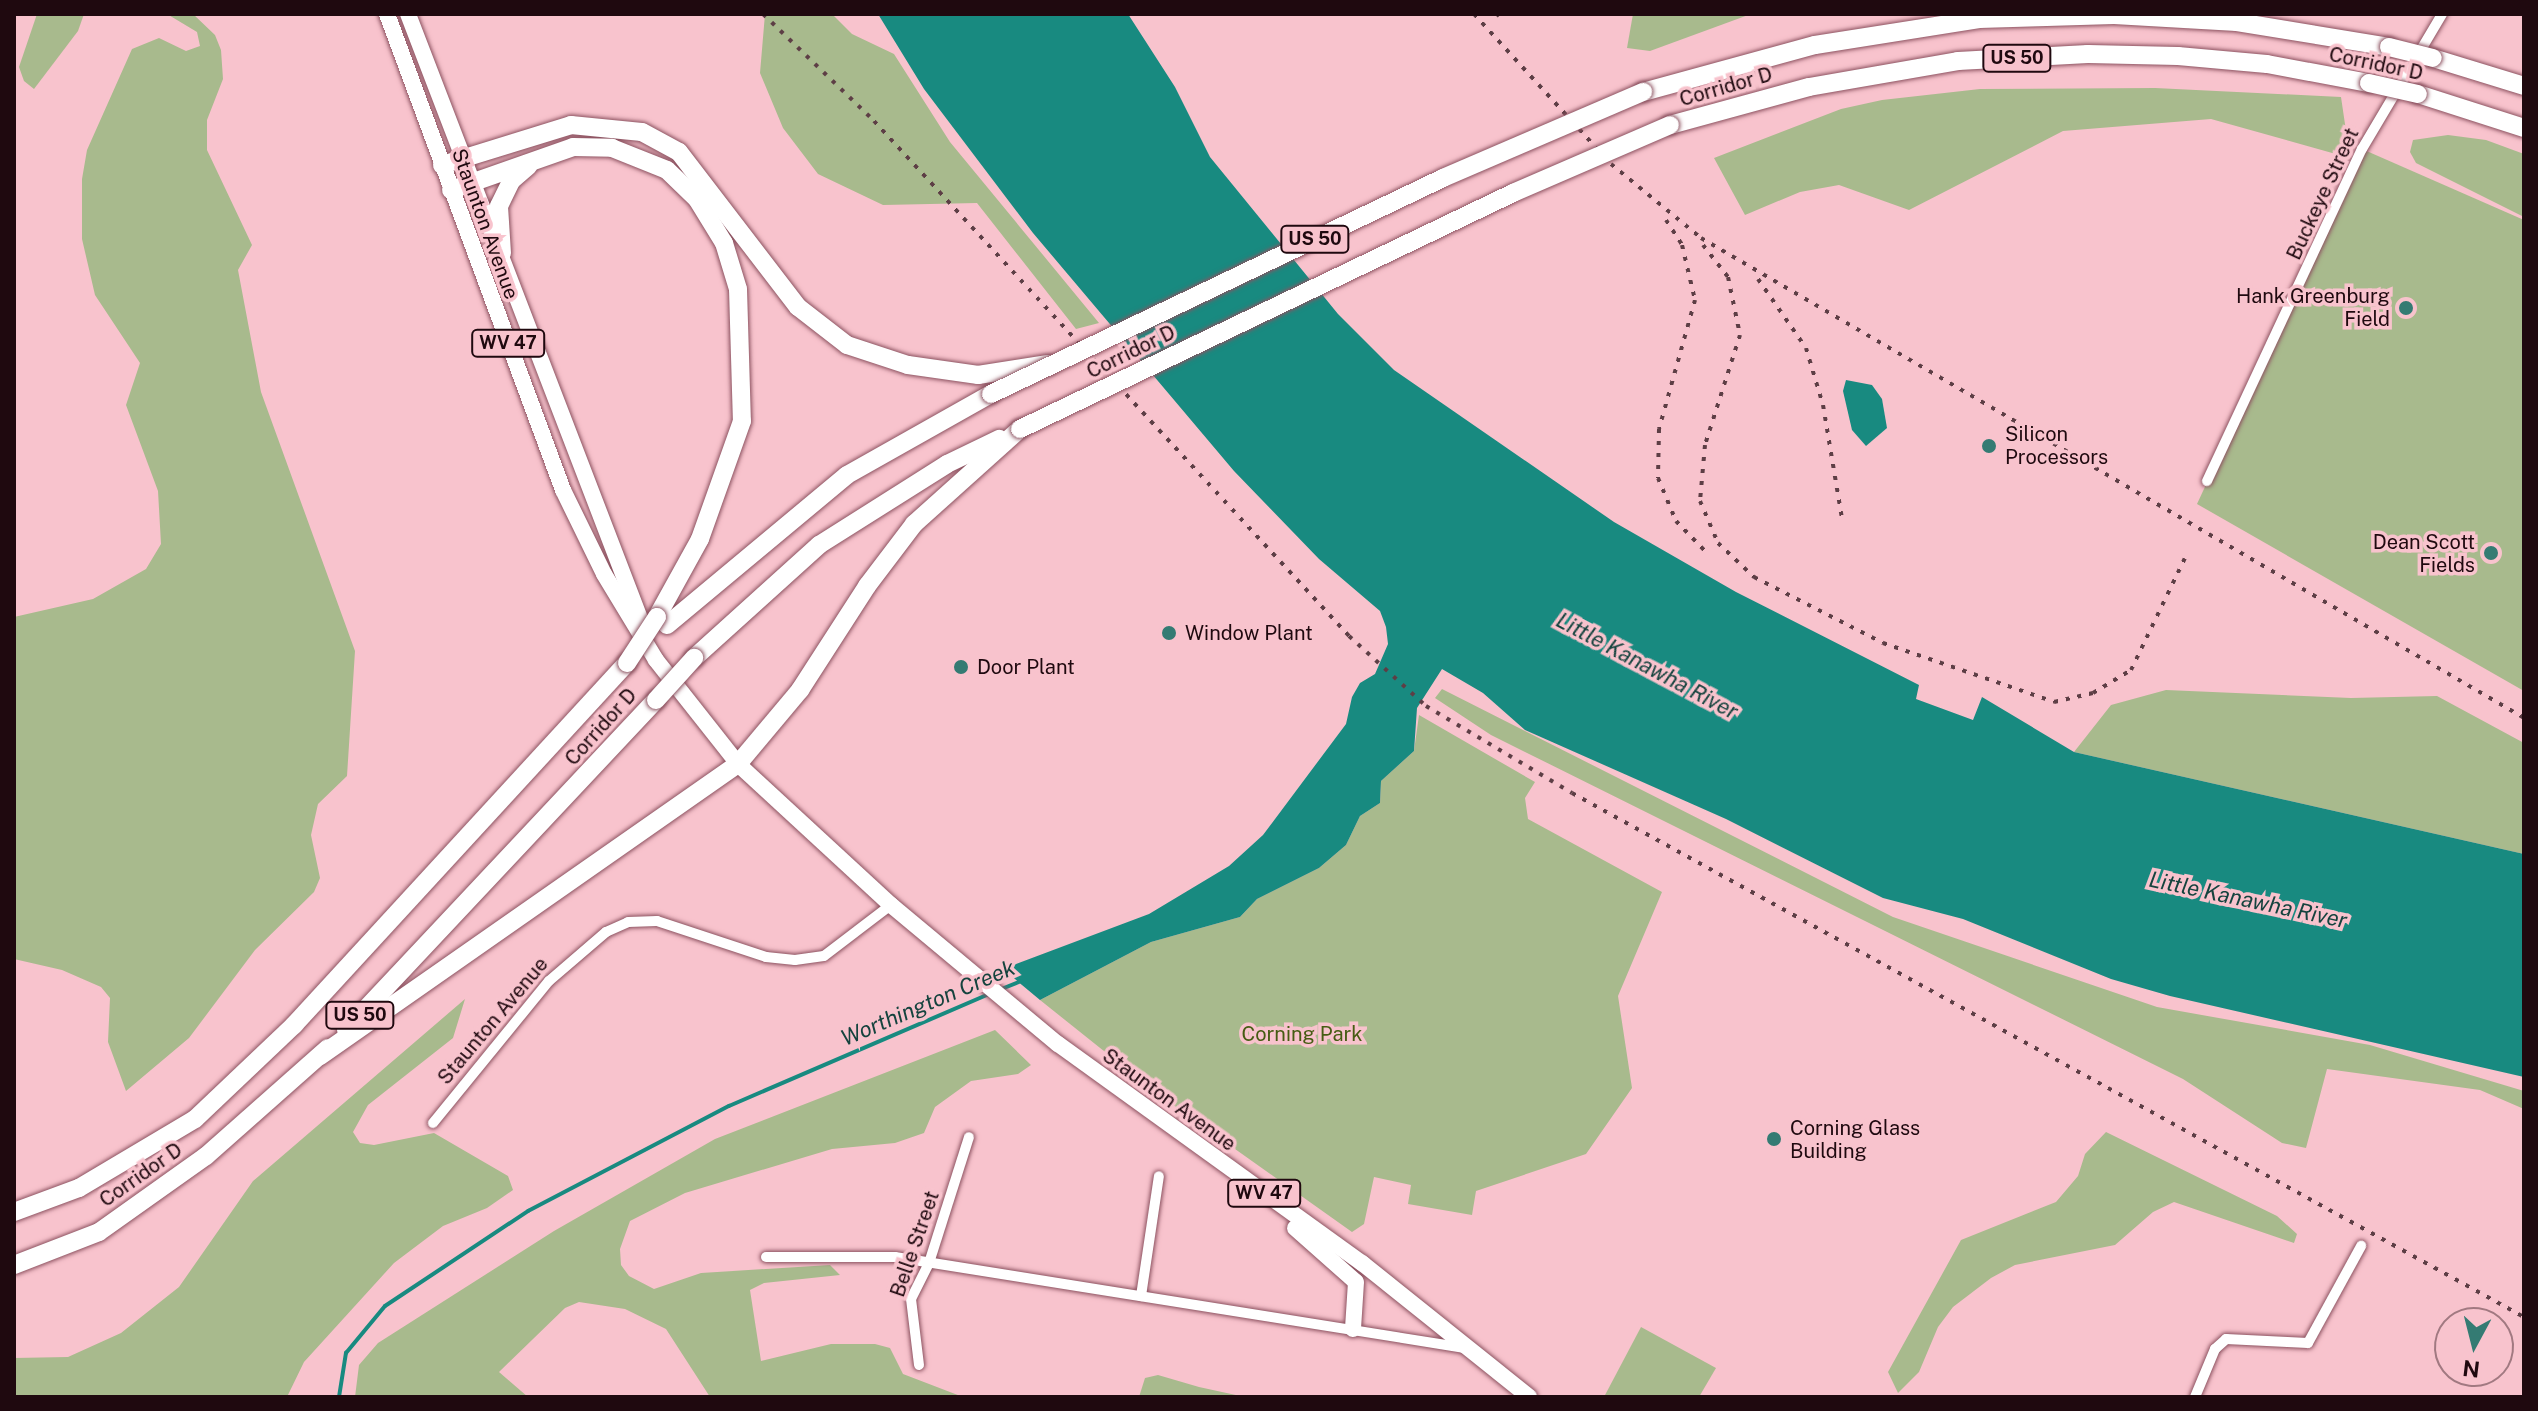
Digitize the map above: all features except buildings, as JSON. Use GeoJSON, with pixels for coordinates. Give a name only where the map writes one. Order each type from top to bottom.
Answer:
{"type":"FeatureCollection","features":[{"type":"Feature","properties":{"kind":"highway","name":"Corridor D"},"geometry":{"type":"LineString","coordinates":[[14,1212],[79,1188],[195,1119],[294,1025],[627,663],[662,621],[847,475],[991,394],[1055,362],[1443,178],[1643,92],[1815,45],[1979,19],[2114,15],[2237,22],[2389,47],[2524,86]]}},
{"type":"Feature","properties":{"kind":"highway","name":"Corridor D"},"geometry":{"type":"LineString","coordinates":[[14,1265],[99,1232],[206,1156],[320,1056],[694,658],[819,545],[947,464],[1513,193],[1670,125],[1809,87],[1958,61],[2088,54],[2178,56],[2267,64],[2418,94],[2524,128]]}},
{"type":"Feature","properties":{"kind":"highway"},"geometry":{"type":"LineString","coordinates":[[442,165],[571,125],[642,132],[679,152],[798,307],[847,345],[908,365],[978,375],[1055,362]]}},
{"type":"Feature","properties":{"kind":"highway"},"geometry":{"type":"LineString","coordinates":[[451,190],[551,153],[612,148],[651,159],[667,170],[697,199],[717,232],[738,289],[742,421],[706,525],[662,621]]}},
{"type":"Feature","properties":{"kind":"highway"},"geometry":{"type":"LineString","coordinates":[[502,253],[498,226],[503,193],[523,169],[551,153]]}},
{"type":"Feature","properties":{"kind":"highway"},"geometry":{"type":"LineString","coordinates":[[320,1056],[738,764],[800,690],[867,586],[914,524],[1020,429]]}},
{"type":"Feature","properties":{"kind":"main road","name":"Staunton Avenue"},"geometry":{"type":"LineString","coordinates":[[387,14],[563,490],[604,574],[656,660],[738,764],[891,905],[1058,1044],[1382,1279],[1529,1397]]}},
{"type":"Feature","properties":{"kind":"main road","name":"Staunton Avenue"},"geometry":{"type":"LineString","coordinates":[[408,14],[656,660]]}},
{"type":"Feature","properties":{"kind":"main road"},"geometry":{"type":"LineString","coordinates":[[1252,1185],[1275,1213],[1350,1272],[1358,1304],[1353,1329]]}},
{"type":"Feature","properties":{"kind":"main road"},"geometry":{"type":"LineString","coordinates":[[1358,1304],[1382,1279]]}},
{"type":"Feature","properties":{"kind":"street","name":"Buckeye Street"},"geometry":{"type":"LineString","coordinates":[[2207,481],[2362,149],[2442,14]]}},
{"type":"Feature","properties":{"kind":"street","name":"Staunton Avenue"},"geometry":{"type":"LineString","coordinates":[[433,1123],[549,981],[606,932],[628,922],[657,921],[766,957],[795,960],[824,956],[891,905]]}},
{"type":"Feature","properties":{"kind":"street","name":"Belle Street"},"geometry":{"type":"LineString","coordinates":[[919,1365],[911,1299],[929,1263],[969,1137]]}},
{"type":"Feature","properties":{"kind":"street"},"geometry":{"type":"LineString","coordinates":[[1141,1296],[1159,1176]]}},
{"type":"Feature","properties":{"kind":"street"},"geometry":{"type":"LineString","coordinates":[[2195,1397],[2215,1349],[2226,1339],[2308,1343],[2361,1246]]}},
{"type":"Feature","properties":{"kind":"street","name":"Staunton Avenue"},"geometry":{"type":"LineString","coordinates":[[766,1257],[895,1257],[1467,1348]]}},
{"type":"Feature","properties":{"kind":"green space"},"geometry":{"type":"Polygon","coordinates":[[[37,14],[84,14],[78,31],[34,89],[24,81],[19,67],[37,14]]]}},
{"type":"Feature","properties":{"kind":"green space"},"geometry":{"type":"Polygon","coordinates":[[[167,14],[193,14],[215,35],[221,50],[223,79],[207,120],[207,150],[252,245],[238,270],[261,392],[355,651],[347,776],[318,804],[311,835],[320,878],[314,892],[255,950],[189,1038],[126,1091],[108,1042],[110,998],[101,987],[62,970],[14,959],[14,617],[93,599],[146,569],[161,544],[158,491],[126,405],[140,363],[95,295],[82,239],[82,179],[87,150],[132,49],[159,38],[186,51],[200,46],[197,32],[167,14]]]}},
{"type":"Feature","properties":{"kind":"green space"},"geometry":{"type":"Polygon","coordinates":[[[765,14],[832,14],[852,34],[894,54],[950,142],[1099,323],[1076,329],[977,203],[883,205],[818,174],[783,128],[760,73],[765,14]]]}},
{"type":"Feature","properties":{"kind":"green space"},"geometry":{"type":"Polygon","coordinates":[[[1633,14],[1751,14],[1650,51],[1627,48],[1633,14]]]}},
{"type":"Feature","properties":{"kind":"green space"},"geometry":{"type":"Polygon","coordinates":[[[2155,88],[2341,97],[2350,158],[2211,119],[2063,131],[1909,210],[1839,185],[1800,192],[1745,215],[1714,158],[1841,109],[1882,100],[1980,89],[2155,88]]]}},
{"type":"Feature","properties":{"kind":"green space"},"geometry":{"type":"Polygon","coordinates":[[[2448,135],[2486,140],[2524,154],[2524,217],[2416,163],[2410,152],[2413,140],[2448,135]]]}},
{"type":"Feature","properties":{"kind":"green space","name":"Hank Greenburg Field"},"geometry":{"type":"Polygon","coordinates":[[[2362,149],[2524,220],[2524,691],[2197,504],[2362,149]]]}},
{"type":"Feature","properties":{"kind":"green space"},"geometry":{"type":"Polygon","coordinates":[[[1442,689],[1893,917],[2157,1007],[2370,1045],[2524,1091],[2524,1109],[2480,1090],[2327,1069],[2306,1148],[2282,1143],[2183,1079],[1491,735],[1435,698],[1442,689]]]}},
{"type":"Feature","properties":{"kind":"green space"},"geometry":{"type":"Polygon","coordinates":[[[2166,690],[2351,698],[2437,696],[2524,743],[2524,854],[2074,752],[2111,705],[2166,690]]]}},
{"type":"Feature","properties":{"kind":"green space","name":"Corning Park"},"geometry":{"type":"Polygon","coordinates":[[[1419,715],[1535,782],[1525,798],[1528,819],[1662,892],[1618,996],[1632,1088],[1586,1154],[1476,1191],[1472,1215],[1408,1204],[1411,1185],[1374,1177],[1364,1224],[1352,1232],[1159,1095],[1040,1000],[1151,942],[1240,917],[1257,899],[1319,868],[1346,845],[1360,816],[1380,803],[1381,781],[1414,751],[1419,715]]]}},
{"type":"Feature","properties":{"kind":"green space"},"geometry":{"type":"Polygon","coordinates":[[[465,999],[453,1038],[368,1105],[353,1132],[360,1143],[374,1145],[434,1133],[508,1176],[513,1190],[487,1208],[443,1226],[394,1263],[304,1362],[287,1397],[14,1397],[14,1358],[68,1357],[121,1333],[179,1287],[253,1181],[465,999]]]}},
{"type":"Feature","properties":{"kind":"green space"},"geometry":{"type":"Polygon","coordinates":[[[995,1030],[1031,1065],[1018,1074],[971,1081],[935,1107],[924,1133],[895,1143],[832,1149],[685,1193],[630,1221],[620,1249],[621,1265],[629,1276],[654,1289],[701,1273],[830,1265],[840,1275],[764,1283],[750,1290],[761,1361],[831,1344],[875,1344],[890,1348],[903,1374],[963,1397],[710,1397],[666,1329],[625,1309],[579,1302],[565,1308],[499,1372],[528,1397],[355,1397],[359,1365],[378,1343],[554,1231],[715,1139],[995,1030]]]}},
{"type":"Feature","properties":{"kind":"green space"},"geometry":{"type":"Polygon","coordinates":[[[2106,1132],[2277,1216],[2297,1234],[2294,1243],[2174,1202],[2153,1212],[2115,1245],[2015,1265],[1991,1278],[1953,1307],[1938,1327],[1919,1372],[1898,1393],[1888,1372],[1961,1240],[2056,1202],[2078,1176],[2085,1154],[2106,1132]]]}},
{"type":"Feature","properties":{"kind":"green space"},"geometry":{"type":"Polygon","coordinates":[[[1641,1327],[1716,1368],[1699,1397],[1604,1397],[1641,1327]]]}},
{"type":"Feature","properties":{"kind":"green space"},"geometry":{"type":"Polygon","coordinates":[[[1158,1375],[1245,1397],[1139,1397],[1145,1378],[1158,1375]]]}},
{"type":"Feature","properties":{"kind":"water","name":"Little Kanawha River"},"geometry":{"type":"Polygon","coordinates":[[[878,14],[1128,14],[1175,87],[1210,157],[1338,314],[1394,370],[1614,522],[1736,592],[1919,685],[1916,699],[1973,720],[1982,697],[2074,752],[2524,854],[2524,1077],[2170,996],[2111,979],[1963,919],[1883,898],[1726,819],[1525,730],[1483,693],[1442,669],[1417,708],[1414,751],[1381,781],[1380,803],[1360,816],[1346,845],[1319,868],[1257,899],[1240,917],[1151,942],[1040,1000],[1003,969],[1149,914],[1229,866],[1263,835],[1346,724],[1352,697],[1360,683],[1375,674],[1388,644],[1386,627],[1380,611],[1319,559],[1234,471],[1033,233],[924,89],[878,14]]]}},
{"type":"Feature","properties":{"kind":"water"},"geometry":{"type":"Polygon","coordinates":[[[1846,380],[1872,385],[1882,399],[1887,428],[1866,446],[1852,430],[1843,391],[1846,380]]]}},
{"type":"Feature","properties":{"kind":"waterway","name":"Worthington Creek"},"geometry":{"type":"LineString","coordinates":[[999,990],[1021,981]]}},
{"type":"Feature","properties":{"kind":"waterway","name":"Worthington Creek"},"geometry":{"type":"LineString","coordinates":[[339,1397],[346,1353],[385,1306],[528,1211],[729,1106],[991,993]]}},
{"type":"Feature","properties":{"kind":"railway"},"geometry":{"type":"LineString","coordinates":[[763,14],[874,121],[1349,636],[1426,706],[1572,793],[2524,1317]]}},
{"type":"Feature","properties":{"kind":"railway"},"geometry":{"type":"LineString","coordinates":[[1474,14],[1611,164],[1701,238],[2524,718]]}},
{"type":"Feature","properties":{"kind":"railway"},"geometry":{"type":"LineString","coordinates":[[1666,220],[1682,245],[1695,300],[1659,429],[1658,478],[1676,521],[1707,553]]}},
{"type":"Feature","properties":{"kind":"railway"},"geometry":{"type":"LineString","coordinates":[[1703,245],[1728,277],[1740,335],[1705,445],[1700,501],[1718,543],[1754,577],[1883,643],[2054,702],[2093,693],[2131,670],[2185,558]]}},
{"type":"Feature","properties":{"kind":"railway"},"geometry":{"type":"LineString","coordinates":[[1758,279],[1806,348],[1823,405],[1842,518]]}},
{"type":"Feature","properties":{"kind":"place","name":"Hank Greenburg Field"},"geometry":{"type":"Point","coordinates":[2406,308]}},
{"type":"Feature","properties":{"kind":"place","name":"Silicon Processors"},"geometry":{"type":"Point","coordinates":[1989,446]}},
{"type":"Feature","properties":{"kind":"place","name":"Dean Scott Fields"},"geometry":{"type":"Point","coordinates":[2491,553]}},
{"type":"Feature","properties":{"kind":"place","name":"Window Plant"},"geometry":{"type":"Point","coordinates":[1169,633]}},
{"type":"Feature","properties":{"kind":"place","name":"Door Plant"},"geometry":{"type":"Point","coordinates":[961,667]}},
{"type":"Feature","properties":{"kind":"place","name":"Corning Glass Building"},"geometry":{"type":"Point","coordinates":[1774,1139]}}]}
